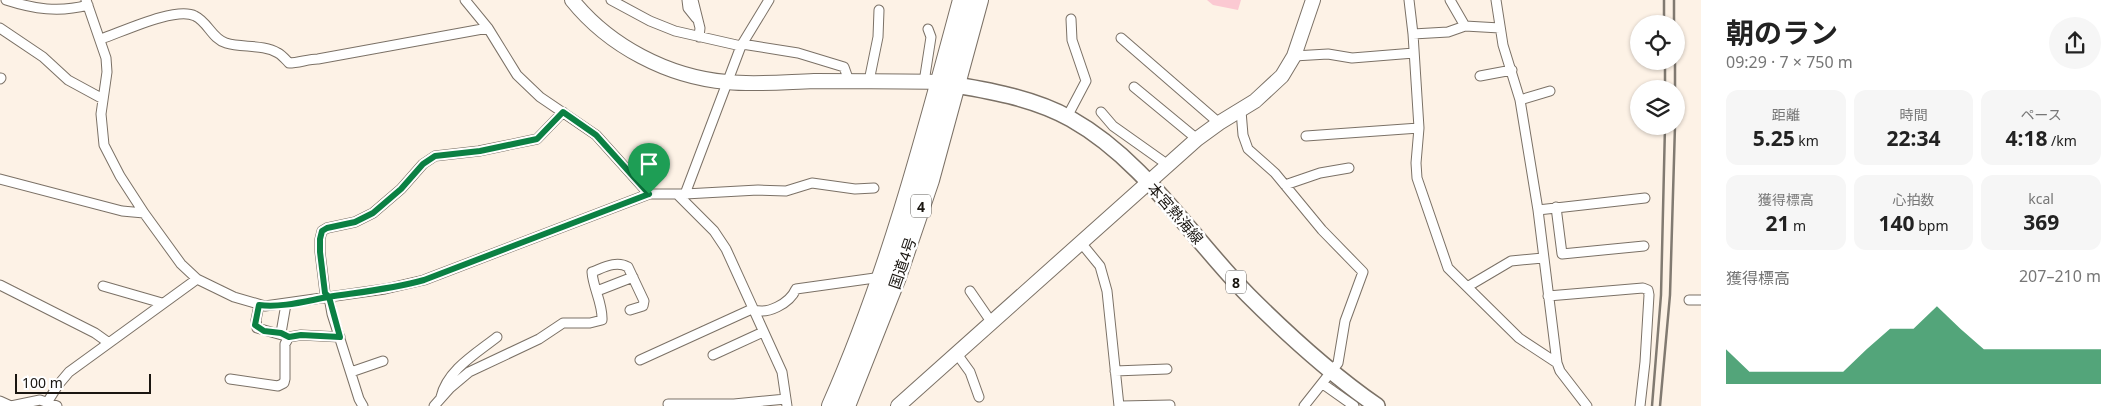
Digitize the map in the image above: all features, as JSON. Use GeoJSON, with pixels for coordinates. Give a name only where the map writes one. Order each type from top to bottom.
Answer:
{"type":"FeatureCollection","features":[{"type":"Feature","properties":{"kind":"highway","name":"国道4号"},"geometry":{"type":"LineString","coordinates":[[831,406],[853,355],[882,277],[940,83],[962,0]]}},
{"type":"Feature","properties":{"kind":"highway","name":"国道4号"},"geometry":{"type":"LineString","coordinates":[[846,406],[897,277],[930,180],[940,83],[979,0]]}},
{"type":"Feature","properties":{"kind":"main road","name":"本宮熱海線"},"geometry":{"type":"LineString","coordinates":[[940,83],[1030,102],[1066,117],[1088,130],[1149,182],[1248,295],[1327,378],[1377,406]]}},
{"type":"Feature","properties":{"kind":"street"},"geometry":{"type":"LineString","coordinates":[[6,0],[42,9],[71,10],[87,2],[106,58],[107,72],[101,114],[104,145],[120,176],[181,264],[197,279],[234,297],[259,305],[286,304],[401,286],[424,280],[649,194],[758,190],[786,191],[812,183],[855,189],[874,188]]}},
{"type":"Feature","properties":{"kind":"street"},"geometry":{"type":"LineString","coordinates":[[466,0],[488,28],[517,75],[540,97],[596,135],[649,194]]}},
{"type":"Feature","properties":{"kind":"street"},"geometry":{"type":"LineString","coordinates":[[572,0],[600,28],[624,47],[670,69],[692,76],[726,82],[869,81],[940,83],[928,30]]}},
{"type":"Feature","properties":{"kind":"street"},"geometry":{"type":"LineString","coordinates":[[612,0],[650,21],[699,37],[798,53],[844,66],[849,81]]}},
{"type":"Feature","properties":{"kind":"street"},"geometry":{"type":"LineString","coordinates":[[687,0],[692,16],[698,20]]}},
{"type":"Feature","properties":{"kind":"street"},"geometry":{"type":"LineString","coordinates":[[693,0],[698,20],[699,37]]}},
{"type":"Feature","properties":{"kind":"street"},"geometry":{"type":"LineString","coordinates":[[681,194],[741,45],[769,0]]}},
{"type":"Feature","properties":{"kind":"street"},"geometry":{"type":"LineString","coordinates":[[898,406],[1082,244],[1197,139],[1219,123],[1241,111],[1277,83],[1294,56],[1313,0]]}},
{"type":"Feature","properties":{"kind":"street"},"geometry":{"type":"LineString","coordinates":[[1409,0],[1419,128],[1416,164],[1420,189],[1448,268],[1519,338],[1557,363]]}},
{"type":"Feature","properties":{"kind":"street"},"geometry":{"type":"LineString","coordinates":[[1450,0],[1465,26]]}},
{"type":"Feature","properties":{"kind":"street"},"geometry":{"type":"LineString","coordinates":[[1496,0],[1503,45],[1520,100],[1538,210],[1557,363],[1560,371],[1587,406]]}},
{"type":"Feature","properties":{"kind":"street"},"geometry":{"type":"LineString","coordinates":[[869,81],[878,37],[879,10]]}},
{"type":"Feature","properties":{"kind":"street"},"geometry":{"type":"LineString","coordinates":[[101,40],[165,16],[186,13],[203,21],[222,42],[269,49],[279,53],[289,63],[296,63],[308,59],[318,59],[488,28]]}},
{"type":"Feature","properties":{"kind":"street"},"geometry":{"type":"LineString","coordinates":[[1066,117],[1086,81],[1072,40],[1071,19]]}},
{"type":"Feature","properties":{"kind":"street"},"geometry":{"type":"LineString","coordinates":[[1413,34],[1448,32],[1465,26],[1500,28]]}},
{"type":"Feature","properties":{"kind":"street"},"geometry":{"type":"LineString","coordinates":[[0,28],[42,57],[68,80],[103,99]]}},
{"type":"Feature","properties":{"kind":"street"},"geometry":{"type":"LineString","coordinates":[[1121,38],[1219,123]]}},
{"type":"Feature","properties":{"kind":"street"},"geometry":{"type":"LineString","coordinates":[[1294,56],[1328,54],[1352,58],[1414,52]]}},
{"type":"Feature","properties":{"kind":"street"},"geometry":{"type":"LineString","coordinates":[[1480,76],[1512,70]]}},
{"type":"Feature","properties":{"kind":"street"},"geometry":{"type":"LineString","coordinates":[[1134,87],[1197,139]]}},
{"type":"Feature","properties":{"kind":"street"},"geometry":{"type":"LineString","coordinates":[[1520,100],[1550,91]]}},
{"type":"Feature","properties":{"kind":"street"},"geometry":{"type":"LineString","coordinates":[[1241,111],[1245,144],[1285,184],[1322,230],[1363,272],[1345,321],[1338,363],[1304,406]]}},
{"type":"Feature","properties":{"kind":"street"},"geometry":{"type":"LineString","coordinates":[[364,406],[351,372],[329,297],[325,293],[320,252],[322,231],[327,228],[355,222],[373,213],[401,189],[423,164],[435,156],[480,151],[537,139],[563,112]]}},
{"type":"Feature","properties":{"kind":"street"},"geometry":{"type":"LineString","coordinates":[[1101,112],[1113,126],[1168,165]]}},
{"type":"Feature","properties":{"kind":"street"},"geometry":{"type":"LineString","coordinates":[[1306,136],[1419,128]]}},
{"type":"Feature","properties":{"kind":"street"},"geometry":{"type":"LineString","coordinates":[[1285,184],[1320,173],[1349,168]]}},
{"type":"Feature","properties":{"kind":"street"},"geometry":{"type":"LineString","coordinates":[[0,178],[122,211],[144,213]]}},
{"type":"Feature","properties":{"kind":"street"},"geometry":{"type":"LineString","coordinates":[[668,404],[787,402],[782,372],[720,238],[681,194]]}},
{"type":"Feature","properties":{"kind":"street"},"geometry":{"type":"LineString","coordinates":[[1538,210],[1645,198]]}},
{"type":"Feature","properties":{"kind":"street"},"geometry":{"type":"LineString","coordinates":[[1556,208],[1562,254],[1644,246]]}},
{"type":"Feature","properties":{"kind":"street"},"geometry":{"type":"LineString","coordinates":[[1082,244],[1100,266],[1104,282],[1120,406],[1170,404]]}},
{"type":"Feature","properties":{"kind":"street"},"geometry":{"type":"LineString","coordinates":[[1467,287],[1511,261],[1543,258]]}},
{"type":"Feature","properties":{"kind":"street"},"geometry":{"type":"LineString","coordinates":[[434,406],[441,397],[469,372],[539,339],[564,323],[590,323],[602,320],[597,291],[593,285],[592,272],[615,264],[622,264],[628,267],[644,301],[643,306],[630,310]]}},
{"type":"Feature","properties":{"kind":"street"},"geometry":{"type":"LineString","coordinates":[[597,291],[634,277]]}},
{"type":"Feature","properties":{"kind":"street"},"geometry":{"type":"LineString","coordinates":[[640,360],[752,309],[769,309],[784,304],[793,296],[796,289],[882,277]]}},
{"type":"Feature","properties":{"kind":"street"},"geometry":{"type":"LineString","coordinates":[[46,404],[69,372],[197,279]]}},
{"type":"Feature","properties":{"kind":"street"},"geometry":{"type":"LineString","coordinates":[[0,285],[94,333],[109,343]]}},
{"type":"Feature","properties":{"kind":"street"},"geometry":{"type":"LineString","coordinates":[[103,286],[162,303]]}},
{"type":"Feature","properties":{"kind":"street"},"geometry":{"type":"LineString","coordinates":[[1548,296],[1643,288],[1648,290],[1646,362],[1640,406]]}},
{"type":"Feature","properties":{"kind":"street"},"geometry":{"type":"LineString","coordinates":[[970,291],[992,323]]}},
{"type":"Feature","properties":{"kind":"street"},"geometry":{"type":"LineString","coordinates":[[1689,300],[1701,300]]}},
{"type":"Feature","properties":{"kind":"street"},"geometry":{"type":"LineString","coordinates":[[230,379],[258,382],[273,386],[282,385],[285,379],[286,304]]}},
{"type":"Feature","properties":{"kind":"street"},"geometry":{"type":"LineString","coordinates":[[259,305],[256,320],[257,328],[264,331],[285,335],[340,337]]}},
{"type":"Feature","properties":{"kind":"street"},"geometry":{"type":"LineString","coordinates":[[713,355],[763,332]]}},
{"type":"Feature","properties":{"kind":"street"},"geometry":{"type":"LineString","coordinates":[[441,397],[447,380],[462,365],[497,337]]}},
{"type":"Feature","properties":{"kind":"street"},"geometry":{"type":"LineString","coordinates":[[957,354],[970,372],[979,397]]}},
{"type":"Feature","properties":{"kind":"street"},"geometry":{"type":"LineString","coordinates":[[351,372],[382,361]]}},
{"type":"Feature","properties":{"kind":"street"},"geometry":{"type":"LineString","coordinates":[[1116,371],[1167,369]]}},
{"type":"Feature","properties":{"kind":"street"},"geometry":{"type":"LineString","coordinates":[[1327,378],[1354,406]]}},
{"type":"Feature","properties":{"kind":"street"},"geometry":{"type":"LineString","coordinates":[[0,401],[10,406],[40,400],[46,404],[57,406]]}},
{"type":"Feature","properties":{"kind":"shaded area"},"geometry":{"type":"Polygon","coordinates":[[[1207,0],[1241,0],[1238,10],[1213,5],[1207,0]]]}},
{"type":"Feature","properties":{"kind":"railway"},"geometry":{"type":"LineString","coordinates":[[1664,0],[1664,15]]}},
{"type":"Feature","properties":{"kind":"railway"},"geometry":{"type":"LineString","coordinates":[[1674,0],[1674,15]]}},
{"type":"Feature","properties":{"kind":"railway"},"geometry":{"type":"LineString","coordinates":[[1665,70],[1665,80]]}},
{"type":"Feature","properties":{"kind":"railway"},"geometry":{"type":"LineString","coordinates":[[1675,70],[1675,80]]}},
{"type":"Feature","properties":{"kind":"railway"},"geometry":{"type":"LineString","coordinates":[[1652,406],[1661,295],[1665,135]]}},
{"type":"Feature","properties":{"kind":"railway"},"geometry":{"type":"LineString","coordinates":[[1660,406],[1670,295],[1675,135]]}},
{"type":"Feature","properties":{"kind":"route"},"geometry":{"type":"LineString","coordinates":[[649,194],[424,280],[385,289],[329,297],[307,301],[259,305],[255,325],[264,331],[281,333],[289,337],[294,335],[340,337],[332,314],[329,297],[325,293],[320,252],[322,231],[327,228],[355,222],[373,213],[386,204],[423,164],[435,156],[480,151],[537,139],[563,112],[583,124],[596,135],[649,194]]}}]}
